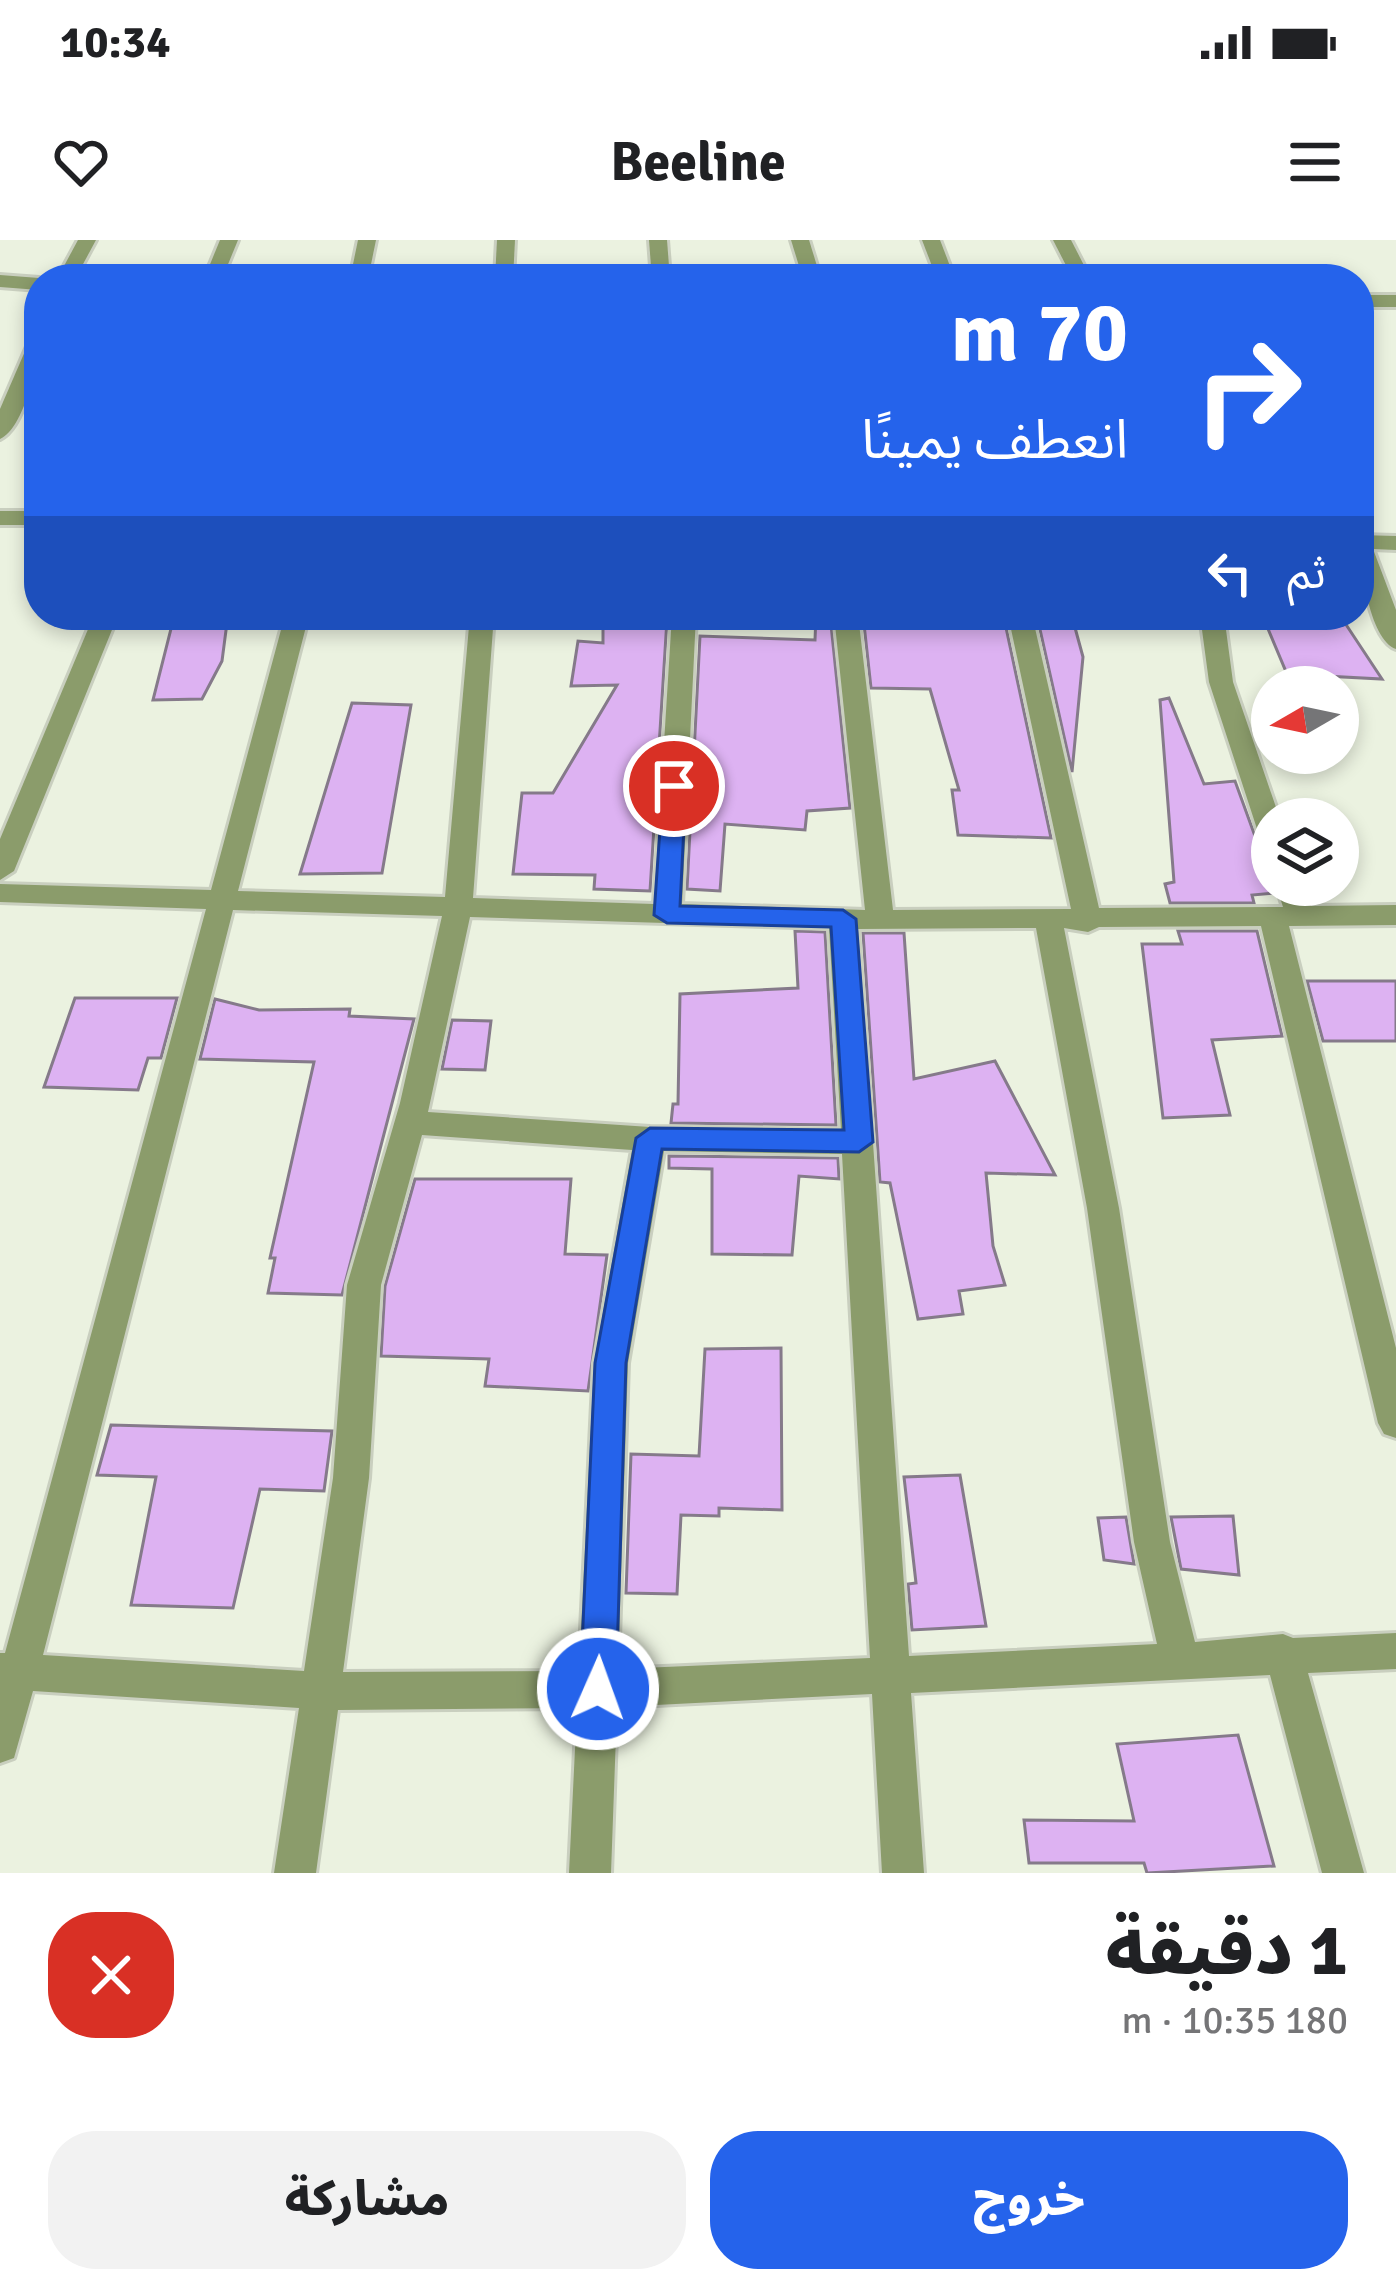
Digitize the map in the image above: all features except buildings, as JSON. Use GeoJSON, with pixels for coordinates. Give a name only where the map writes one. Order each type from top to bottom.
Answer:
{"type":"FeatureCollection","features":[{"type":"Feature","properties":{"kind":"street"},"geometry":{"type":"LineString","coordinates":[[0,433],[24,377]]}},
{"type":"Feature","properties":{"kind":"street"},"geometry":{"type":"LineString","coordinates":[[1374,583],[1396,642]]}},
{"type":"Feature","properties":{"kind":"street"},"geometry":{"type":"LineString","coordinates":[[0,872],[100,630]]}},
{"type":"Feature","properties":{"kind":"street"},"geometry":{"type":"LineString","coordinates":[[0,1744],[12,1671],[293,630]]}},
{"type":"Feature","properties":{"kind":"street"},"geometry":{"type":"LineString","coordinates":[[295,1873],[351,1478],[364,1285],[409,1122],[458,907],[481,630]]}},
{"type":"Feature","properties":{"kind":"street"},"geometry":{"type":"LineString","coordinates":[[667,915],[683,630]]}},
{"type":"Feature","properties":{"kind":"street"},"geometry":{"type":"LineString","coordinates":[[846,630],[847,665],[878,852],[879,920]]}},
{"type":"Feature","properties":{"kind":"street"},"geometry":{"type":"LineString","coordinates":[[1023,630],[1088,922]]}},
{"type":"Feature","properties":{"kind":"street"},"geometry":{"type":"LineString","coordinates":[[1213,630],[1221,682],[1259,798]]}},
{"type":"Feature","properties":{"kind":"street"},"geometry":{"type":"LineString","coordinates":[[0,893],[879,920],[1088,922],[1396,915]]}},
{"type":"Feature","properties":{"kind":"street"},"geometry":{"type":"LineString","coordinates":[[1288,906],[1340,1173],[1396,1423]]}},
{"type":"Feature","properties":{"kind":"street"},"geometry":{"type":"LineString","coordinates":[[843,919],[903,1873]]}},
{"type":"Feature","properties":{"kind":"street"},"geometry":{"type":"LineString","coordinates":[[1049,921],[1106,1230],[1152,1542],[1180,1662]]}},
{"type":"Feature","properties":{"kind":"street"},"geometry":{"type":"LineString","coordinates":[[409,1122],[650,1138],[859,1142]]}},
{"type":"Feature","properties":{"kind":"street"},"geometry":{"type":"LineString","coordinates":[[590,1873],[611,1363],[650,1138]]}},
{"type":"Feature","properties":{"kind":"street"},"geometry":{"type":"LineString","coordinates":[[12,1671],[324,1691],[598,1689],[1180,1662],[1283,1652],[1396,1651]]}},
{"type":"Feature","properties":{"kind":"street"},"geometry":{"type":"LineString","coordinates":[[1283,1652],[1343,1873]]}},
{"type":"Feature","properties":{"kind":"route"},"geometry":{"type":"LineString","coordinates":[[598,1689],[611,1363],[650,1138],[859,1142],[843,919],[667,915],[674,786]]}}]}
